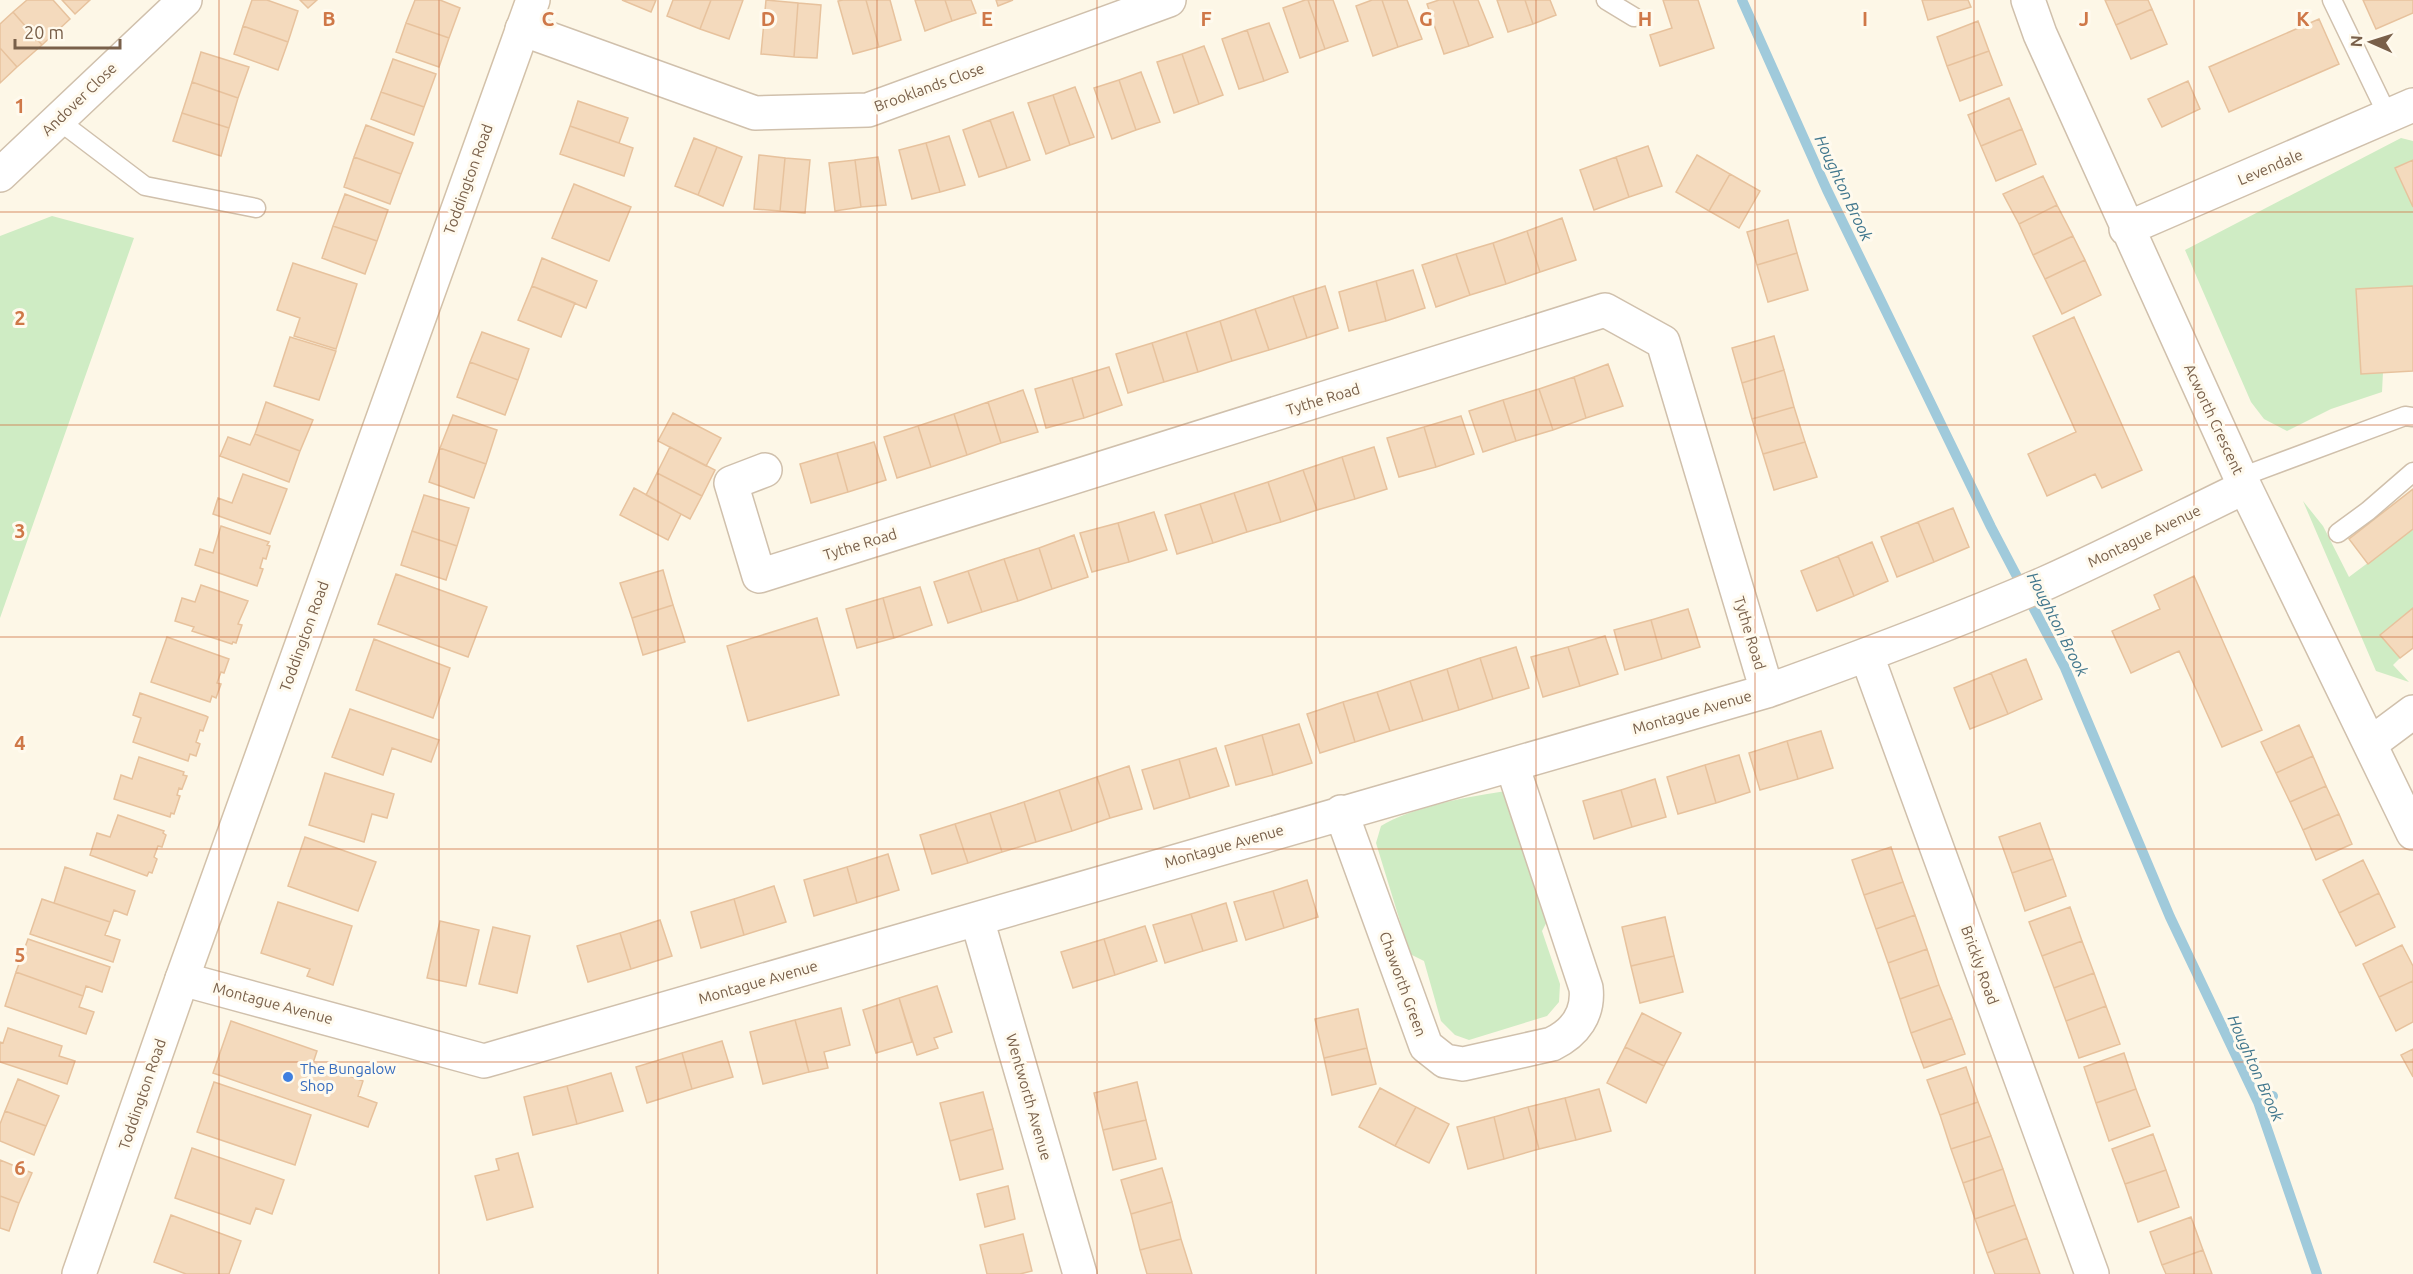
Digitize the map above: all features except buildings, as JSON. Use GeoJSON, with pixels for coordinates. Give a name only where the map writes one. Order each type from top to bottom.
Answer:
{"type":"FeatureCollection","features":[{"type":"Feature","properties":{"kind":"street","name":"Andover Close"},"geometry":{"type":"LineString","coordinates":[[0,175],[185,0]]}},
{"type":"Feature","properties":{"kind":"street","name":"Acworth Crescent"},"geometry":{"type":"LineString","coordinates":[[2028,0],[2040,34],[2126,229],[2243,482],[2413,833]]}},
{"type":"Feature","properties":{"kind":"street","name":"Brooklands Close"},"geometry":{"type":"LineString","coordinates":[[528,14],[755,113],[868,110],[1162,1]]}},
{"type":"Feature","properties":{"kind":"street","name":"Toddington Road"},"geometry":{"type":"LineString","coordinates":[[79,1274],[182,979],[528,14]]}},
{"type":"Feature","properties":{"kind":"street","name":"Levendale"},"geometry":{"type":"LineString","coordinates":[[2126,229],[2400,111]]}},
{"type":"Feature","properties":{"kind":"street","name":"Tythe Road"},"geometry":{"type":"LineString","coordinates":[[765,470],[731,483],[759,576],[1605,310],[1663,342],[1767,691]]}},
{"type":"Feature","properties":{"kind":"street","name":"Montague Avenue"},"geometry":{"type":"LineString","coordinates":[[182,979],[484,1060],[1767,691],[1867,656],[2038,586],[2243,482]]}},
{"type":"Feature","properties":{"kind":"street","name":"Brickly Road"},"geometry":{"type":"LineString","coordinates":[[1867,656],[2092,1274]]}},
{"type":"Feature","properties":{"kind":"street"},"geometry":{"type":"LineString","coordinates":[[2370,744],[2413,712]]}},
{"type":"Feature","properties":{"kind":"street","name":"Chaworth Green"},"geometry":{"type":"LineString","coordinates":[[1341,812],[1426,1046],[1445,1061],[1462,1064],[1552,1044],[1564,1038],[1578,1026],[1587,999],[1586,988],[1512,765]]}},
{"type":"Feature","properties":{"kind":"street","name":"Wentworth Avenue"},"geometry":{"type":"LineString","coordinates":[[977,919],[1080,1274]]}},
{"type":"Feature","properties":{"kind":"lane"},"geometry":{"type":"LineString","coordinates":[[1606,0],[1634,17]]}},
{"type":"Feature","properties":{"kind":"lane"},"geometry":{"type":"LineString","coordinates":[[2332,0],[2400,111]]}},
{"type":"Feature","properties":{"kind":"lane"},"geometry":{"type":"LineString","coordinates":[[58,120],[145,186],[256,208]]}},
{"type":"Feature","properties":{"kind":"lane"},"geometry":{"type":"LineString","coordinates":[[2243,482],[2405,416],[2413,417]]}},
{"type":"Feature","properties":{"kind":"lane"},"geometry":{"type":"LineString","coordinates":[[2338,533],[2368,511],[2413,472]]}},
{"type":"Feature","properties":{"kind":"green space"},"geometry":{"type":"Polygon","coordinates":[[[2401,138],[2413,141],[2413,160],[2395,168],[2413,207],[2413,286],[2356,290],[2361,373],[2383,372],[2382,392],[2331,409],[2287,431],[2264,419],[2251,402],[2185,250],[2401,138]]]}},
{"type":"Feature","properties":{"kind":"green space"},"geometry":{"type":"Polygon","coordinates":[[[52,216],[134,238],[0,618],[0,236],[52,216]]]}},
{"type":"Feature","properties":{"kind":"green space"},"geometry":{"type":"Polygon","coordinates":[[[2303,501],[2323,526],[2349,577],[2413,529],[2413,608],[2381,635],[2400,658],[2393,665],[2409,682],[2376,671],[2303,501]]]}},
{"type":"Feature","properties":{"kind":"green space"},"geometry":{"type":"Polygon","coordinates":[[[1508,791],[1551,914],[1542,931],[1560,984],[1559,1002],[1547,1016],[1469,1040],[1455,1035],[1441,1021],[1424,961],[1410,954],[1376,843],[1381,826],[1393,819],[1460,799],[1508,791]]]}},
{"type":"Feature","properties":{"kind":"waterway","name":"Houghton Brook"},"geometry":{"type":"LineString","coordinates":[[1742,0],[1827,190],[1991,527],[2065,668],[2170,917],[2258,1102],[2317,1274]]}},
{"type":"Feature","properties":{"kind":"waterway"},"geometry":{"type":"LineString","coordinates":[[2258,1102],[2273,1096]]}},
{"type":"Feature","properties":{"kind":"place","name":"The Bungalow Shop"},"geometry":{"type":"Point","coordinates":[288,1077]}}]}
